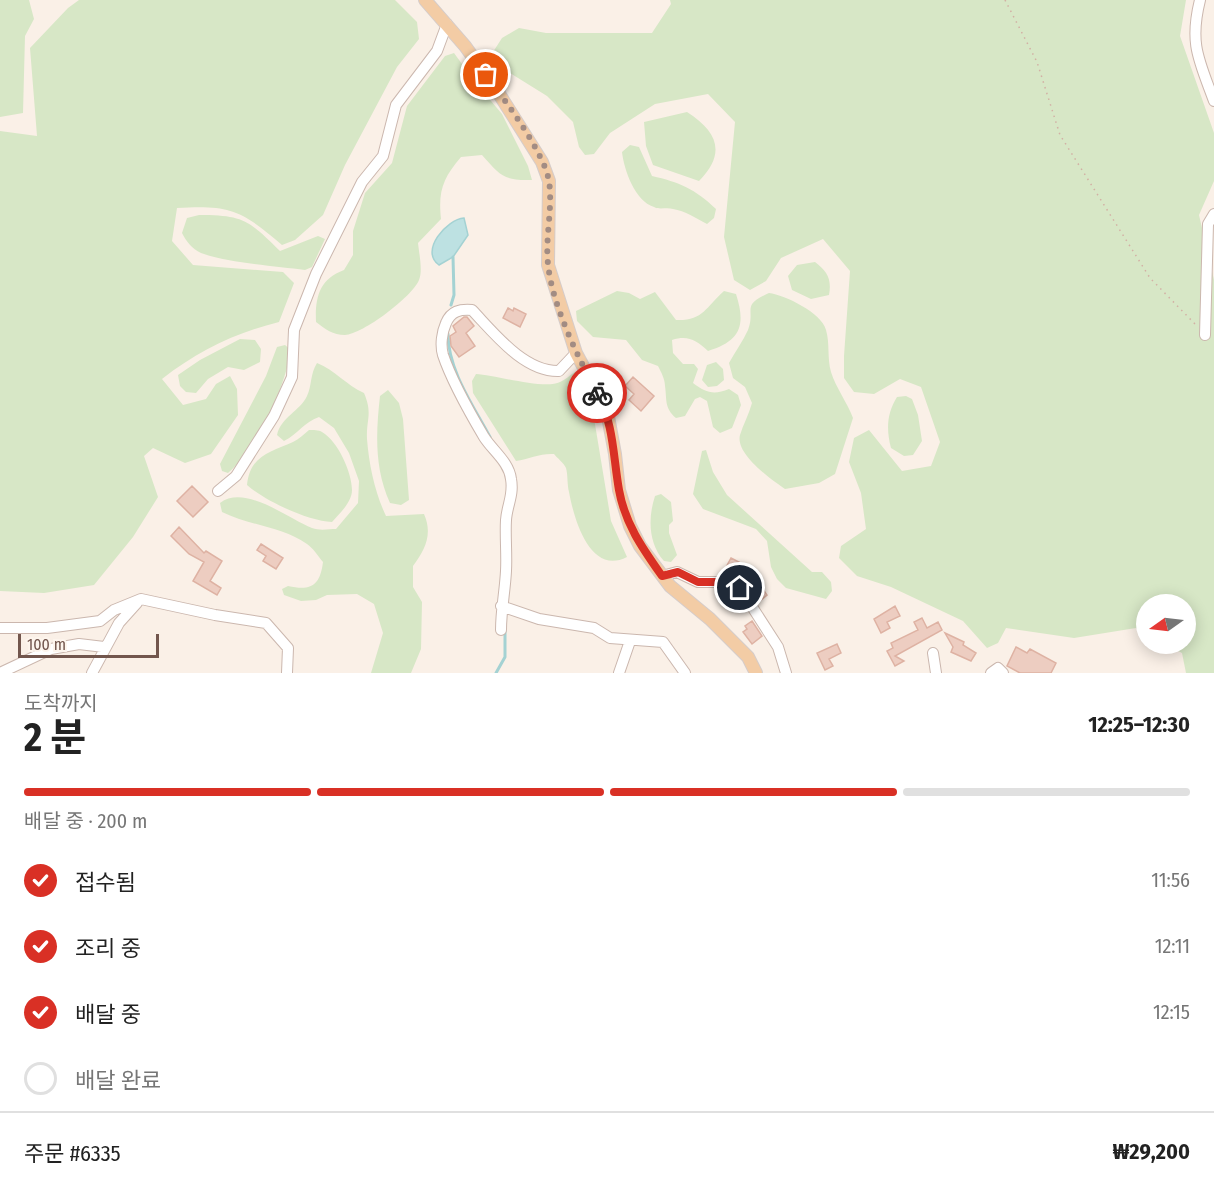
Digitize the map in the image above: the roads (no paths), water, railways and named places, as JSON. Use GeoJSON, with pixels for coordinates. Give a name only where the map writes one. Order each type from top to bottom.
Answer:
{"type":"FeatureCollection","features":[{"type":"Feature","properties":{"kind":"main road"},"geometry":{"type":"LineString","coordinates":[[425,0],[447,24],[496,89],[542,162],[549,181],[548,265],[576,353],[607,411],[619,490],[630,526],[640,546],[662,576],[748,657],[756,673]]}},
{"type":"Feature","properties":{"kind":"lane"},"geometry":{"type":"LineString","coordinates":[[1200,0],[1194,24],[1195,49],[1214,101]]}},
{"type":"Feature","properties":{"kind":"lane"},"geometry":{"type":"LineString","coordinates":[[218,491],[236,476],[274,416],[292,377],[294,330],[316,273],[362,182],[382,156],[396,105],[438,51],[447,24]]}},
{"type":"Feature","properties":{"kind":"lane"},"geometry":{"type":"LineString","coordinates":[[1205,335],[1208,224],[1214,214]]}},
{"type":"Feature","properties":{"kind":"lane"},"geometry":{"type":"LineString","coordinates":[[501,630],[501,606],[506,572],[506,518],[513,495],[511,477],[504,461],[486,439],[466,405],[443,354],[445,326],[449,316],[454,312],[462,309],[472,310],[519,355],[548,372],[559,371],[576,353]]}},
{"type":"Feature","properties":{"kind":"lane"},"geometry":{"type":"LineString","coordinates":[[662,576],[678,572],[698,582],[728,582],[740,588],[778,647],[786,673]]}},
{"type":"Feature","properties":{"kind":"lane"},"geometry":{"type":"LineString","coordinates":[[92,673],[118,623],[141,599]]}},
{"type":"Feature","properties":{"kind":"lane"},"geometry":{"type":"LineString","coordinates":[[0,628],[47,628],[100,621],[114,610],[141,599],[266,623],[288,648],[287,673]]}},
{"type":"Feature","properties":{"kind":"lane"},"geometry":{"type":"LineString","coordinates":[[501,606],[539,619],[594,628],[610,638],[663,642],[686,673]]}},
{"type":"Feature","properties":{"kind":"lane"},"geometry":{"type":"LineString","coordinates":[[619,673],[630,641]]}},
{"type":"Feature","properties":{"kind":"lane"},"geometry":{"type":"LineString","coordinates":[[0,673],[51,649],[79,644],[104,647]]}},
{"type":"Feature","properties":{"kind":"lane"},"geometry":{"type":"LineString","coordinates":[[933,653],[936,673]]}},
{"type":"Feature","properties":{"kind":"lane"},"geometry":{"type":"LineString","coordinates":[[991,673],[998,668],[1003,673]]}},
{"type":"Feature","properties":{"kind":"water"},"geometry":{"type":"Polygon","coordinates":[[[464,218],[468,235],[453,257],[439,265],[432,252],[434,244],[443,230],[464,218]]]}},
{"type":"Feature","properties":{"kind":"waterway"},"geometry":{"type":"LineString","coordinates":[[451,305],[454,295],[453,257]]}},
{"type":"Feature","properties":{"kind":"waterway"},"geometry":{"type":"LineString","coordinates":[[448,334],[452,361],[457,374],[490,437]]}},
{"type":"Feature","properties":{"kind":"waterway"},"geometry":{"type":"LineString","coordinates":[[496,673],[505,657],[505,631]]}}]}
